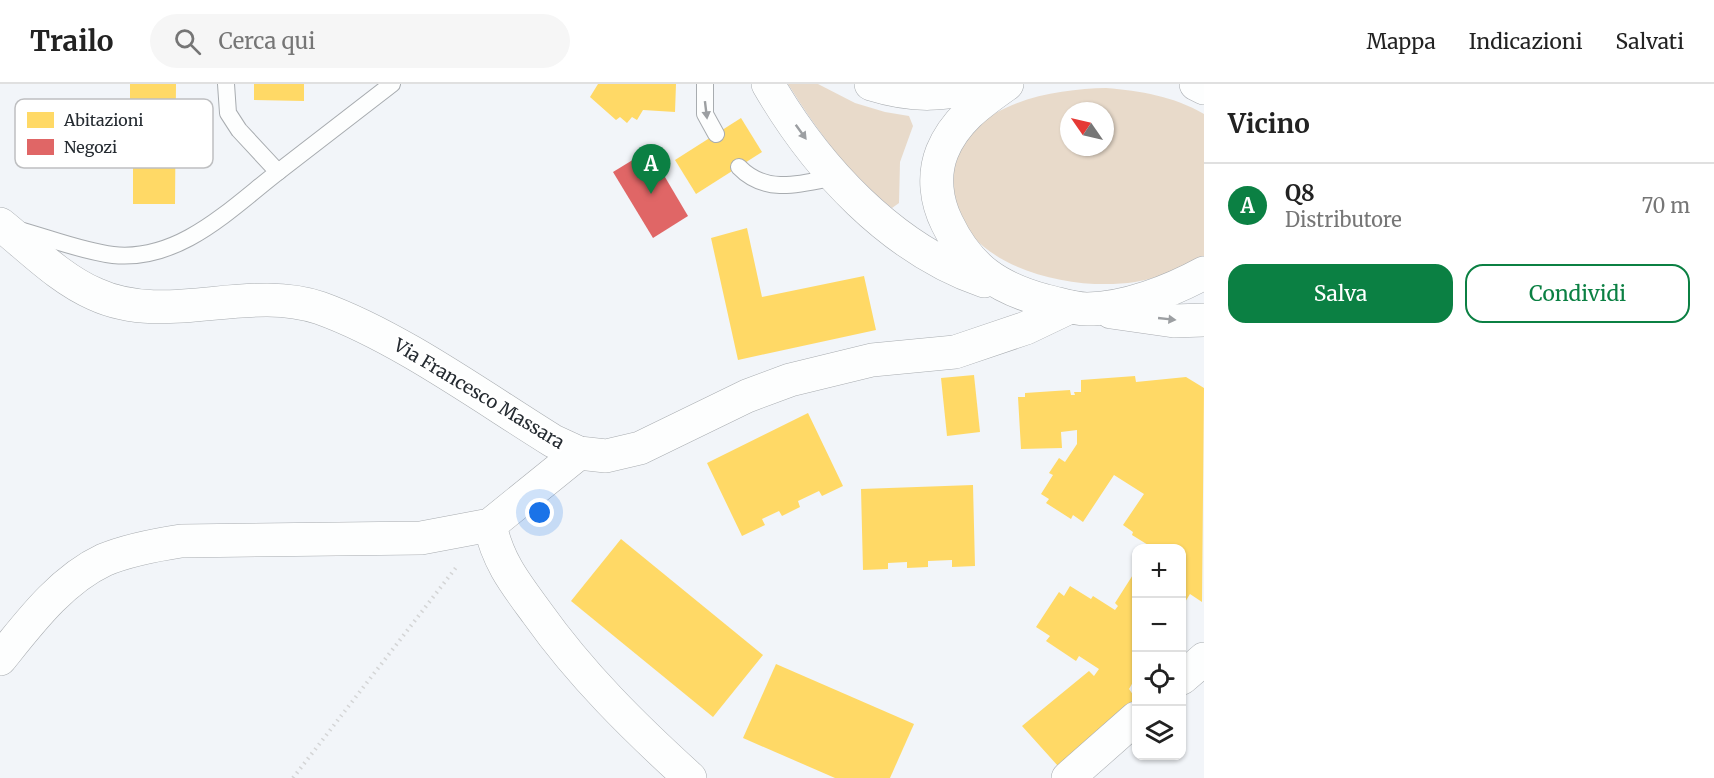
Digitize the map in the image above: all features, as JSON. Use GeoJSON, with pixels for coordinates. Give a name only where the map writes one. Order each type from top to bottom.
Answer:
{"type":"FeatureCollection","features":[{"type":"Feature","properties":{"kind":"street"},"geometry":{"type":"LineString","coordinates":[[768,84],[835,177],[879,219],[939,261],[962,273],[1006,288],[1079,308],[1174,321],[1204,320]]}},
{"type":"Feature","properties":{"kind":"street"},"geometry":{"type":"LineString","coordinates":[[871,84],[898,92],[926,95],[954,93],[989,84]]}},
{"type":"Feature","properties":{"kind":"street"},"geometry":{"type":"LineString","coordinates":[[1006,288],[969,260],[956,241],[940,209],[937,191],[941,153],[954,129],[974,107],[1007,84]]}},
{"type":"Feature","properties":{"kind":"street"},"geometry":{"type":"LineString","coordinates":[[1196,84],[1204,88]]}},
{"type":"Feature","properties":{"kind":"street","name":"Via Francesco Massara"},"geometry":{"type":"LineString","coordinates":[[0,224],[70,280],[95,295],[130,305],[163,306],[259,300],[296,302],[320,308],[386,338],[553,441],[579,453],[606,456],[640,448],[747,396],[790,380],[872,360],[955,352],[1079,308],[1154,294],[1204,273]]}},
{"type":"Feature","properties":{"kind":"street"},"geometry":{"type":"LineString","coordinates":[[0,659],[38,612],[71,583],[103,561],[149,546],[181,541],[421,538],[490,525],[579,453]]}},
{"type":"Feature","properties":{"kind":"street"},"geometry":{"type":"LineString","coordinates":[[490,525],[495,551],[507,573],[560,646],[587,679],[690,778]]}},
{"type":"Feature","properties":{"kind":"street"},"geometry":{"type":"LineString","coordinates":[[1186,675],[1204,659]]}},
{"type":"Feature","properties":{"kind":"street"},"geometry":{"type":"LineString","coordinates":[[1068,778],[1132,722]]}},
{"type":"Feature","properties":{"kind":"lane"},"geometry":{"type":"LineString","coordinates":[[226,84],[228,113],[239,130],[278,172]]}},
{"type":"Feature","properties":{"kind":"lane"},"geometry":{"type":"LineString","coordinates":[[0,224],[111,255],[149,254],[187,240],[205,229],[392,84]]}},
{"type":"Feature","properties":{"kind":"lane"},"geometry":{"type":"LineString","coordinates":[[705,84],[705,114],[716,134]]}},
{"type":"Feature","properties":{"kind":"lane"},"geometry":{"type":"LineString","coordinates":[[739,167],[752,177],[776,187],[835,177]]}},
{"type":"Feature","properties":{"kind":"path"},"geometry":{"type":"LineString","coordinates":[[293,778],[490,525]]}},
{"type":"Feature","properties":{"kind":"shaded area"},"geometry":{"type":"Polygon","coordinates":[[[788,84],[818,84],[855,103],[909,116],[913,126],[900,162],[899,203],[892,208],[848,166],[822,135],[788,84]]]}},
{"type":"Feature","properties":{"kind":"shaded area"},"geometry":{"type":"Polygon","coordinates":[[[1106,88],[1144,93],[1181,103],[1204,114],[1204,258],[1171,272],[1135,282],[1111,284],[1059,280],[1033,273],[1008,262],[986,249],[968,231],[956,210],[952,194],[955,166],[963,145],[976,127],[994,114],[1015,104],[1061,92],[1106,88]]]}},
{"type":"Feature","properties":{"kind":"building: Abitazioni"},"geometry":{"type":"Polygon","coordinates":[[[130,84],[176,84],[176,99],[130,99],[130,84]]]}},
{"type":"Feature","properties":{"kind":"building: Abitazioni"},"geometry":{"type":"Polygon","coordinates":[[[254,84],[304,84],[304,101],[254,100],[254,84]]]}},
{"type":"Feature","properties":{"kind":"building: Abitazioni"},"geometry":{"type":"Polygon","coordinates":[[[598,84],[676,84],[675,112],[643,110],[637,120],[632,117],[627,123],[620,117],[616,120],[590,97],[598,84]]]}},
{"type":"Feature","properties":{"kind":"building: Abitazioni"},"geometry":{"type":"Polygon","coordinates":[[[741,118],[762,152],[696,194],[675,160],[741,118]]]}},
{"type":"Feature","properties":{"kind":"building: Abitazioni"},"geometry":{"type":"Polygon","coordinates":[[[133,168],[175,168],[175,204],[133,204],[133,168]]]}},
{"type":"Feature","properties":{"kind":"building: Abitazioni"},"geometry":{"type":"Polygon","coordinates":[[[747,228],[762,297],[864,276],[876,330],[738,360],[711,238],[747,228]]]}},
{"type":"Feature","properties":{"kind":"building: Abitazioni"},"geometry":{"type":"Polygon","coordinates":[[[974,375],[980,432],[947,436],[941,378],[974,375]]]}},
{"type":"Feature","properties":{"kind":"building: Abitazioni"},"geometry":{"type":"Polygon","coordinates":[[[1135,376],[1136,382],[1186,377],[1204,388],[1202,602],[1190,594],[1186,600],[1186,544],[1147,544],[1132,535],[1133,532],[1123,525],[1144,494],[1114,475],[1083,522],[1073,515],[1071,519],[1046,503],[1049,499],[1041,494],[1053,475],[1049,473],[1059,458],[1065,462],[1077,444],[1077,430],[1061,432],[1062,448],[1021,449],[1018,397],[1025,397],[1025,393],[1070,390],[1071,395],[1075,395],[1074,392],[1081,392],[1081,380],[1135,376]]]}},
{"type":"Feature","properties":{"kind":"building: Abitazioni"},"geometry":{"type":"Polygon","coordinates":[[[808,413],[843,486],[822,496],[819,491],[798,501],[800,507],[782,516],[779,511],[762,519],[765,525],[742,536],[707,463],[808,413]]]}},
{"type":"Feature","properties":{"kind":"building: Abitazioni"},"geometry":{"type":"Polygon","coordinates":[[[973,485],[975,566],[952,567],[952,560],[928,561],[928,567],[907,568],[907,562],[888,563],[888,569],[863,570],[861,489],[973,485]]]}},
{"type":"Feature","properties":{"kind":"building: Abitazioni"},"geometry":{"type":"Polygon","coordinates":[[[621,539],[763,655],[713,717],[571,601],[621,539]]]}},
{"type":"Feature","properties":{"kind":"building: Abitazioni"},"geometry":{"type":"Polygon","coordinates":[[[1132,576],[1132,684],[1129,689],[1132,693],[1132,702],[1058,766],[1022,726],[1089,671],[1094,676],[1099,669],[1079,656],[1076,661],[1046,641],[1050,636],[1036,627],[1059,592],[1064,596],[1070,586],[1091,599],[1093,596],[1115,610],[1118,606],[1115,603],[1132,576]]]}},
{"type":"Feature","properties":{"kind":"building: Abitazioni"},"geometry":{"type":"Polygon","coordinates":[[[776,664],[914,724],[890,778],[835,778],[743,738],[776,664]]]}},
{"type":"Feature","properties":{"kind":"building: Negozi"},"geometry":{"type":"Polygon","coordinates":[[[649,150],[688,216],[653,238],[613,172],[649,150]]]}},
{"type":"Feature","properties":{"kind":"place","name":"Q8"},"geometry":{"type":"Point","coordinates":[651,194]}}]}
